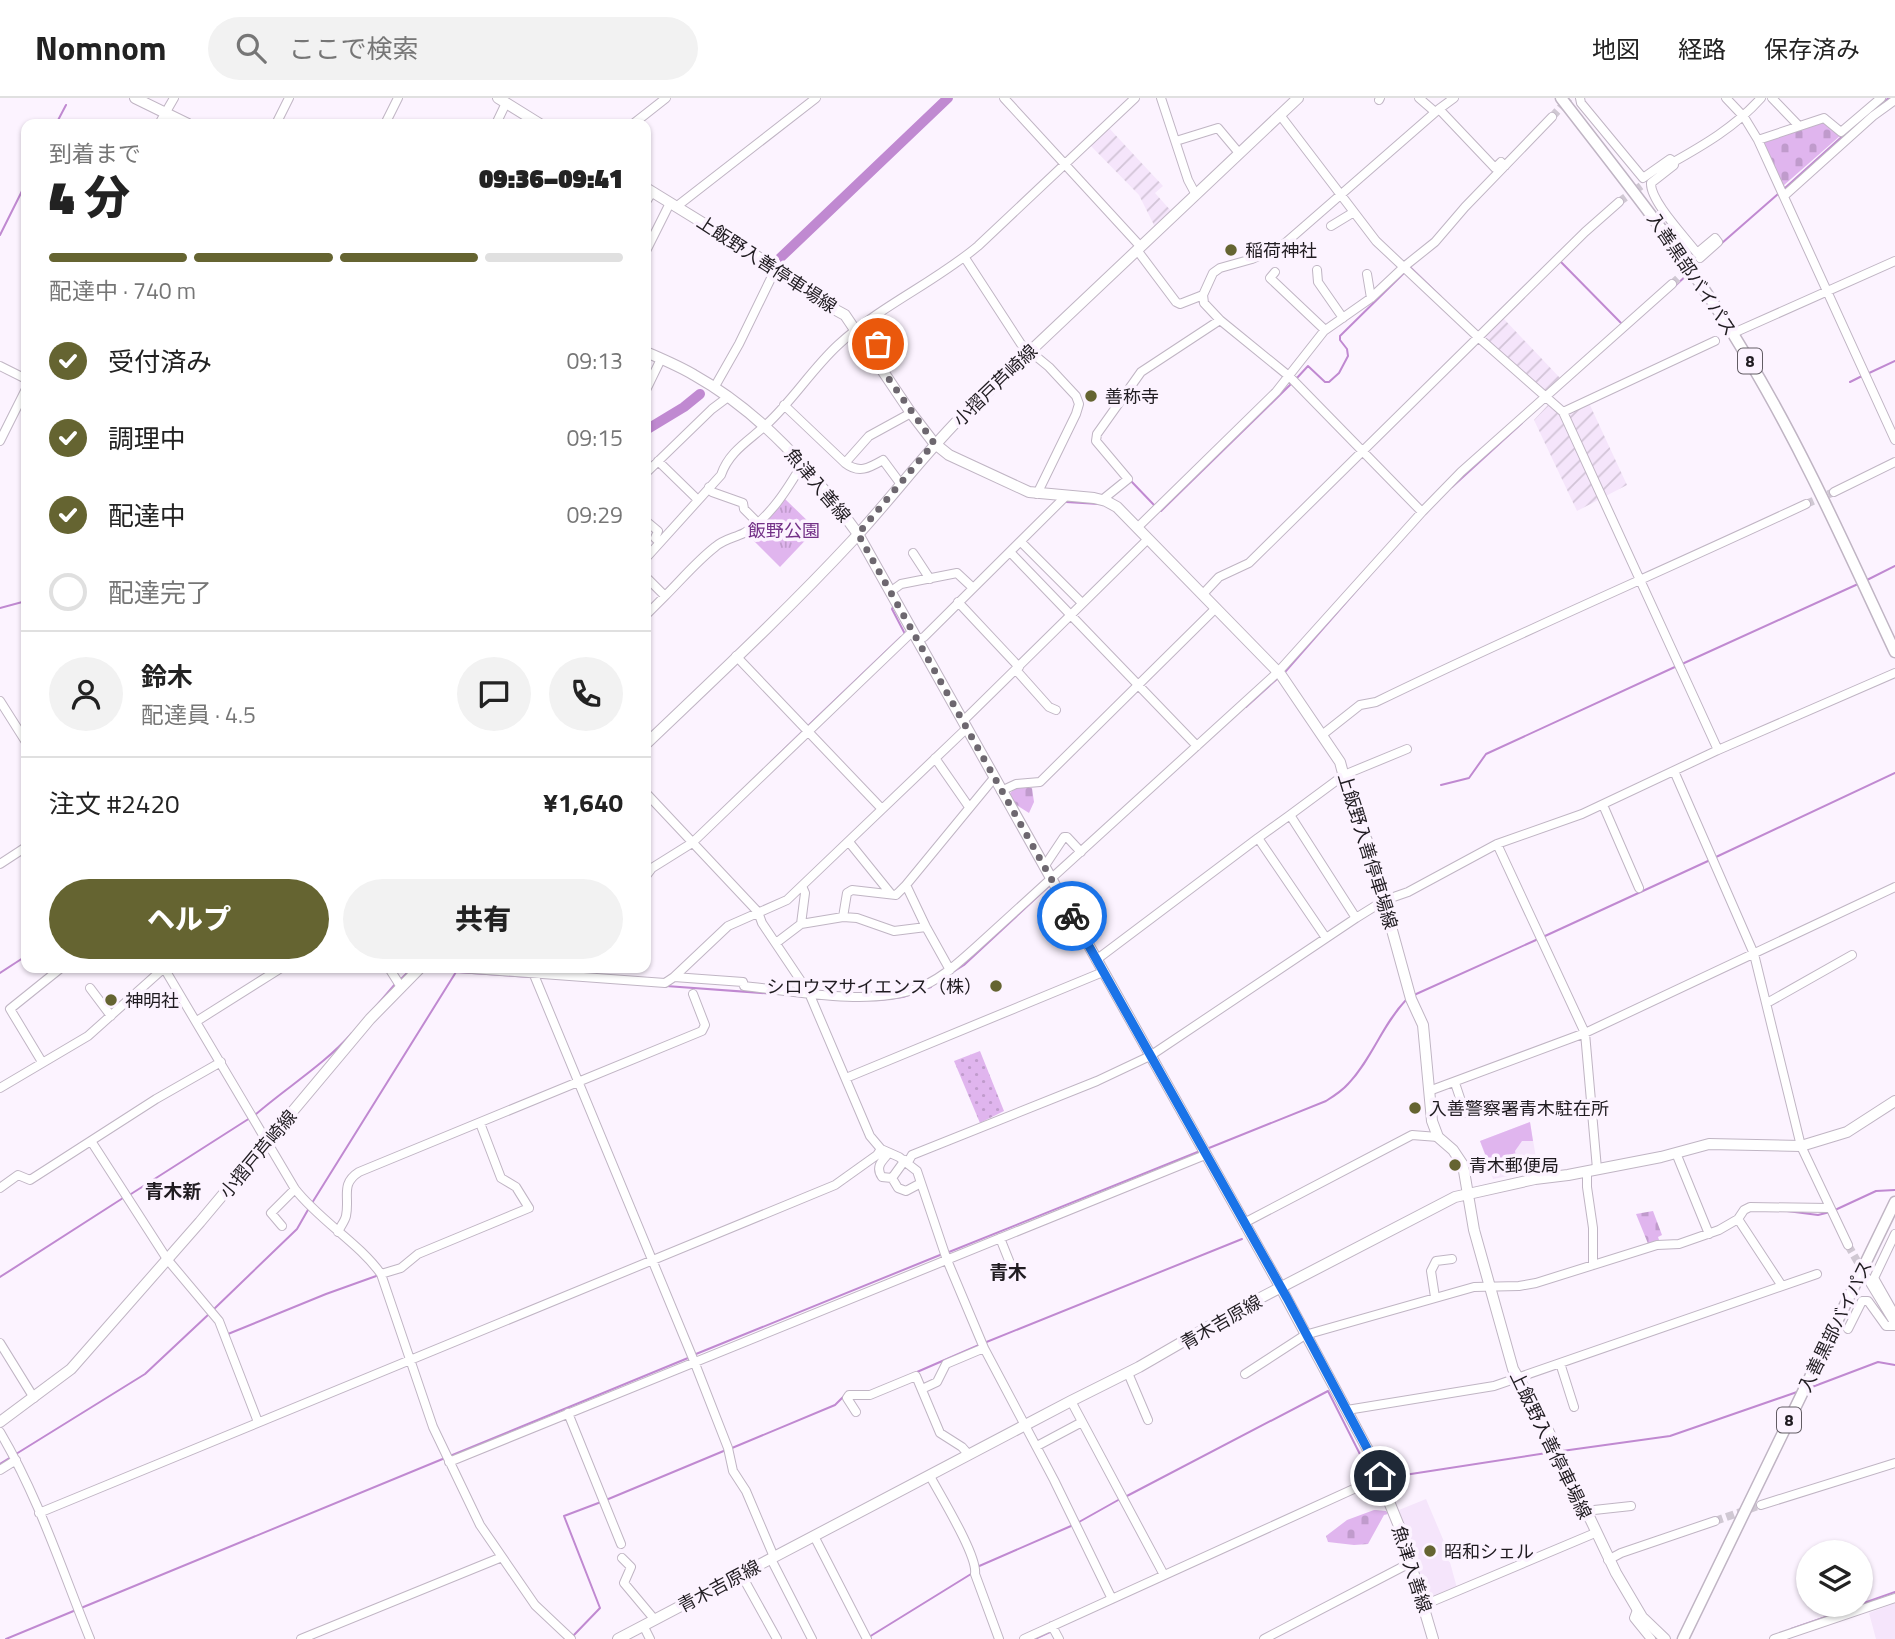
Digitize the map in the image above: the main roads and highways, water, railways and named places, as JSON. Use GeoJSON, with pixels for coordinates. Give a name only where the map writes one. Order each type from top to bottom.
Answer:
{"type":"FeatureCollection","features":[{"type":"Feature","properties":{"kind":"highway","name":"入善黒部バイパス"},"geometry":{"type":"LineString","coordinates":[[1561,98],[1681,254],[1747,356],[1797,443],[1895,652]]}},
{"type":"Feature","properties":{"kind":"highway","name":"入善黒部バイパス"},"geometry":{"type":"LineString","coordinates":[[1684,1639],[1895,1202]]}},
{"type":"Feature","properties":{"kind":"main road"},"geometry":{"type":"LineString","coordinates":[[135,98],[178,119]]}},
{"type":"Feature","properties":{"kind":"main road","name":"小摺戸芦崎線"},"geometry":{"type":"LineString","coordinates":[[651,738],[858,534],[934,443],[1298,98]]}},
{"type":"Feature","properties":{"kind":"main road"},"geometry":{"type":"LineString","coordinates":[[502,101],[532,119]]}},
{"type":"Feature","properties":{"kind":"main road","name":"上飯野入善停車場線"},"geometry":{"type":"LineString","coordinates":[[651,191],[776,268],[823,303],[845,315],[934,443],[963,464],[1037,494],[1102,500],[1117,508],[1278,672],[1340,762],[1345,775],[1352,807],[1368,843],[1411,999],[1423,1025],[1432,1121],[1438,1137],[1453,1150],[1463,1165],[1474,1230],[1492,1287],[1509,1358],[1517,1378],[1544,1422],[1608,1560],[1637,1610],[1665,1639]]}},
{"type":"Feature","properties":{"kind":"main road","name":"魚津入善線"},"geometry":{"type":"LineString","coordinates":[[651,354],[694,375],[765,426],[803,463],[858,534],[1347,1410],[1380,1476],[1433,1639]]}},
{"type":"Feature","properties":{"kind":"main road","name":"小摺戸芦崎線"},"geometry":{"type":"LineString","coordinates":[[0,1422],[71,1369],[268,1142],[370,1019],[415,973]]}},
{"type":"Feature","properties":{"kind":"main road","name":"青木吉原線"},"geometry":{"type":"LineString","coordinates":[[618,1639],[1128,1373],[1281,1288],[1455,1197],[1535,1178],[1592,1170],[1709,1144],[1801,1146],[1847,1132],[1895,1101]]}},
{"type":"Feature","properties":{"kind":"waterway"},"geometry":{"type":"LineString","coordinates":[[779,259],[948,98]]}},
{"type":"Feature","properties":{"kind":"waterway"},"geometry":{"type":"LineString","coordinates":[[1876,107],[1889,98]]}},
{"type":"Feature","properties":{"kind":"waterway"},"geometry":{"type":"LineString","coordinates":[[59,119],[66,105]]}},
{"type":"Feature","properties":{"kind":"waterway"},"geometry":{"type":"LineString","coordinates":[[1785,188],[1856,124]]}},
{"type":"Feature","properties":{"kind":"waterway"},"geometry":{"type":"LineString","coordinates":[[0,235],[21,193]]}},
{"type":"Feature","properties":{"kind":"waterway"},"geometry":{"type":"LineString","coordinates":[[1722,243],[1778,194]]}},
{"type":"Feature","properties":{"kind":"waterway"},"geometry":{"type":"LineString","coordinates":[[1560,261],[1622,324]]}},
{"type":"Feature","properties":{"kind":"waterway"},"geometry":{"type":"LineString","coordinates":[[1411,268],[1441,297]]}},
{"type":"Feature","properties":{"kind":"waterway"},"geometry":{"type":"LineString","coordinates":[[1296,379],[1308,366],[1325,382],[1329,382],[1339,373],[1348,356],[1340,336],[1404,273]]}},
{"type":"Feature","properties":{"kind":"waterway"},"geometry":{"type":"LineString","coordinates":[[1675,286],[1689,273]]}},
{"type":"Feature","properties":{"kind":"waterway"},"geometry":{"type":"LineString","coordinates":[[1867,374],[1895,361]]}},
{"type":"Feature","properties":{"kind":"waterway"},"geometry":{"type":"LineString","coordinates":[[1850,382],[1862,376]]}},
{"type":"Feature","properties":{"kind":"waterway"},"geometry":{"type":"LineString","coordinates":[[1161,511],[1292,383]]}},
{"type":"Feature","properties":{"kind":"waterway"},"geometry":{"type":"LineString","coordinates":[[651,427],[700,394]]}},
{"type":"Feature","properties":{"kind":"waterway"},"geometry":{"type":"LineString","coordinates":[[1452,487],[1522,423]]}},
{"type":"Feature","properties":{"kind":"waterway"},"geometry":{"type":"LineString","coordinates":[[1131,481],[1154,505]]}},
{"type":"Feature","properties":{"kind":"waterway"},"geometry":{"type":"LineString","coordinates":[[1066,502],[1099,504]]}},
{"type":"Feature","properties":{"kind":"waterway"},"geometry":{"type":"LineString","coordinates":[[1867,580],[1895,566]]}},
{"type":"Feature","properties":{"kind":"waterway"},"geometry":{"type":"LineString","coordinates":[[1285,672],[1369,576]]}},
{"type":"Feature","properties":{"kind":"waterway"},"geometry":{"type":"LineString","coordinates":[[1682,664],[1858,584]]}},
{"type":"Feature","properties":{"kind":"waterway"},"geometry":{"type":"LineString","coordinates":[[0,608],[21,602]]}},
{"type":"Feature","properties":{"kind":"waterway"},"geometry":{"type":"LineString","coordinates":[[894,605],[892,609],[905,634]]}},
{"type":"Feature","properties":{"kind":"waterway"},"geometry":{"type":"LineString","coordinates":[[809,725],[901,637]]}},
{"type":"Feature","properties":{"kind":"waterway"},"geometry":{"type":"LineString","coordinates":[[1441,785],[1469,778],[1486,754],[1677,666]]}},
{"type":"Feature","properties":{"kind":"waterway"},"geometry":{"type":"LineString","coordinates":[[1246,707],[1278,678]]}},
{"type":"Feature","properties":{"kind":"waterway"},"geometry":{"type":"LineString","coordinates":[[771,762],[802,732]]}},
{"type":"Feature","properties":{"kind":"waterway"},"geometry":{"type":"LineString","coordinates":[[1716,857],[1895,773]]}},
{"type":"Feature","properties":{"kind":"waterway"},"geometry":{"type":"LineString","coordinates":[[1545,936],[1708,861]]}},
{"type":"Feature","properties":{"kind":"waterway"},"geometry":{"type":"LineString","coordinates":[[953,972],[964,965],[1050,885]]}},
{"type":"Feature","properties":{"kind":"waterway"},"geometry":{"type":"LineString","coordinates":[[1414,995],[1536,940]]}},
{"type":"Feature","properties":{"kind":"waterway"},"geometry":{"type":"LineString","coordinates":[[0,973],[21,959]]}},
{"type":"Feature","properties":{"kind":"waterway"},"geometry":{"type":"LineString","coordinates":[[400,980],[407,973]]}},
{"type":"Feature","properties":{"kind":"waterway"},"geometry":{"type":"LineString","coordinates":[[312,1203],[455,973]]}},
{"type":"Feature","properties":{"kind":"waterway"},"geometry":{"type":"LineString","coordinates":[[471,973],[531,977]]}},
{"type":"Feature","properties":{"kind":"waterway"},"geometry":{"type":"LineString","coordinates":[[372,1011],[396,983]]}},
{"type":"Feature","properties":{"kind":"waterway"},"geometry":{"type":"LineString","coordinates":[[666,986],[776,994]]}},
{"type":"Feature","properties":{"kind":"waterway"},"geometry":{"type":"LineString","coordinates":[[879,1000],[903,997],[931,987]]}},
{"type":"Feature","properties":{"kind":"waterway"},"geometry":{"type":"LineString","coordinates":[[1209,1148],[1326,1101],[1346,1087],[1406,1000]]}},
{"type":"Feature","properties":{"kind":"waterway"},"geometry":{"type":"LineString","coordinates":[[255,1115],[317,1066],[352,1033]]}},
{"type":"Feature","properties":{"kind":"waterway"},"geometry":{"type":"LineString","coordinates":[[131,1194],[250,1118]]}},
{"type":"Feature","properties":{"kind":"waterway"},"geometry":{"type":"LineString","coordinates":[[949,1252],[1200,1151]]}},
{"type":"Feature","properties":{"kind":"waterway"},"geometry":{"type":"LineString","coordinates":[[1835,1210],[1876,1191],[1895,1190]]}},
{"type":"Feature","properties":{"kind":"waterway"},"geometry":{"type":"LineString","coordinates":[[0,1277],[123,1198]]}},
{"type":"Feature","properties":{"kind":"waterway"},"geometry":{"type":"LineString","coordinates":[[213,1310],[297,1229],[309,1208]]}},
{"type":"Feature","properties":{"kind":"waterway"},"geometry":{"type":"LineString","coordinates":[[1787,1211],[1818,1215],[1830,1212]]}},
{"type":"Feature","properties":{"kind":"waterway"},"geometry":{"type":"LineString","coordinates":[[984,1343],[1242,1239]]}},
{"type":"Feature","properties":{"kind":"waterway"},"geometry":{"type":"LineString","coordinates":[[696,1354],[940,1255]]}},
{"type":"Feature","properties":{"kind":"waterway"},"geometry":{"type":"LineString","coordinates":[[228,1334],[379,1275]]}},
{"type":"Feature","properties":{"kind":"waterway"},"geometry":{"type":"LineString","coordinates":[[16,1454],[145,1374],[209,1314]]}},
{"type":"Feature","properties":{"kind":"waterway"},"geometry":{"type":"LineString","coordinates":[[917,1372],[979,1345]]}},
{"type":"Feature","properties":{"kind":"waterway"},"geometry":{"type":"LineString","coordinates":[[450,1456],[688,1358]]}},
{"type":"Feature","properties":{"kind":"waterway"},"geometry":{"type":"LineString","coordinates":[[1812,1387],[1878,1362],[1895,1365]]}},
{"type":"Feature","properties":{"kind":"waterway"},"geometry":{"type":"LineString","coordinates":[[854,1391],[869,1391]]}},
{"type":"Feature","properties":{"kind":"waterway"},"geometry":{"type":"LineString","coordinates":[[1125,1497],[1328,1391],[1372,1478]]}},
{"type":"Feature","properties":{"kind":"waterway"},"geometry":{"type":"LineString","coordinates":[[1562,1451],[1670,1436],[1797,1392]]}},
{"type":"Feature","properties":{"kind":"waterway"},"geometry":{"type":"LineString","coordinates":[[732,1448],[835,1405],[846,1394]]}},
{"type":"Feature","properties":{"kind":"waterway"},"geometry":{"type":"LineString","coordinates":[[606,1500],[726,1450]]}},
{"type":"Feature","properties":{"kind":"waterway"},"geometry":{"type":"LineString","coordinates":[[1385,1478],[1553,1452]]}},
{"type":"Feature","properties":{"kind":"waterway"},"geometry":{"type":"LineString","coordinates":[[0,1464],[11,1457]]}},
{"type":"Feature","properties":{"kind":"waterway"},"geometry":{"type":"LineString","coordinates":[[81,1608],[445,1458]]}},
{"type":"Feature","properties":{"kind":"waterway"},"geometry":{"type":"LineString","coordinates":[[1079,1522],[1120,1499]]}},
{"type":"Feature","properties":{"kind":"waterway"},"geometry":{"type":"LineString","coordinates":[[573,1636],[600,1608],[564,1516],[601,1502]]}},
{"type":"Feature","properties":{"kind":"waterway"},"geometry":{"type":"LineString","coordinates":[[977,1567],[1071,1526]]}},
{"type":"Feature","properties":{"kind":"waterway"},"geometry":{"type":"LineString","coordinates":[[869,1637],[971,1574]]}},
{"type":"Feature","properties":{"kind":"waterway"},"geometry":{"type":"LineString","coordinates":[[1873,1600],[1895,1592]]}},
{"type":"Feature","properties":{"kind":"waterway"},"geometry":{"type":"LineString","coordinates":[[6,1639],[76,1610]]}},
{"type":"Feature","properties":{"kind":"waterway"},"geometry":{"type":"LineString","coordinates":[[1791,1629],[1826,1617]]}},
{"type":"Feature","properties":{"kind":"waterway"},"geometry":{"type":"LineString","coordinates":[[1035,1639],[1050,1632]]}},
{"type":"Feature","properties":{"kind":"tunnel"},"geometry":{"type":"LineString","coordinates":[[1552,117],[1569,98]]}},
{"type":"Feature","properties":{"kind":"tunnel"},"geometry":{"type":"LineString","coordinates":[[1619,202],[1641,186]]}},
{"type":"Feature","properties":{"kind":"tunnel"},"geometry":{"type":"LineString","coordinates":[[1672,284],[1700,258]]}},
{"type":"Feature","properties":{"kind":"tunnel"},"geometry":{"type":"LineString","coordinates":[[1806,504],[1834,492]]}},
{"type":"Feature","properties":{"kind":"tunnel"},"geometry":{"type":"LineString","coordinates":[[1848,1245],[1864,1273]]}},
{"type":"Feature","properties":{"kind":"tunnel"},"geometry":{"type":"LineString","coordinates":[[1715,1521],[1761,1505]]}},
{"type":"Feature","properties":{"kind":"place","name":"稲荷神社"},"geometry":{"type":"Point","coordinates":[1231,250]}},
{"type":"Feature","properties":{"kind":"place","name":"善称寺"},"geometry":{"type":"Point","coordinates":[1091,396]}},
{"type":"Feature","properties":{"kind":"place","name":"シロウマサイエンス（株）"},"geometry":{"type":"Point","coordinates":[996,986]}},
{"type":"Feature","properties":{"kind":"place","name":"神明社"},"geometry":{"type":"Point","coordinates":[111,1000]}},
{"type":"Feature","properties":{"kind":"place","name":"入善警察署青木駐在所"},"geometry":{"type":"Point","coordinates":[1415,1108]}},
{"type":"Feature","properties":{"kind":"place","name":"青木郵便局"},"geometry":{"type":"Point","coordinates":[1455,1165]}},
{"type":"Feature","properties":{"kind":"place","name":"昭和シェル"},"geometry":{"type":"Point","coordinates":[1430,1551]}},
{"type":"Feature","properties":{"kind":"district","name":"青木新"},"geometry":{"type":"Point","coordinates":[173,1190]}},
{"type":"Feature","properties":{"kind":"district","name":"青木"},"geometry":{"type":"Point","coordinates":[1008,1271]}},
{"type":"Feature","properties":{"kind":"park label","name":"飯野公園"},"geometry":{"type":"Point","coordinates":[784,530]}}]}
